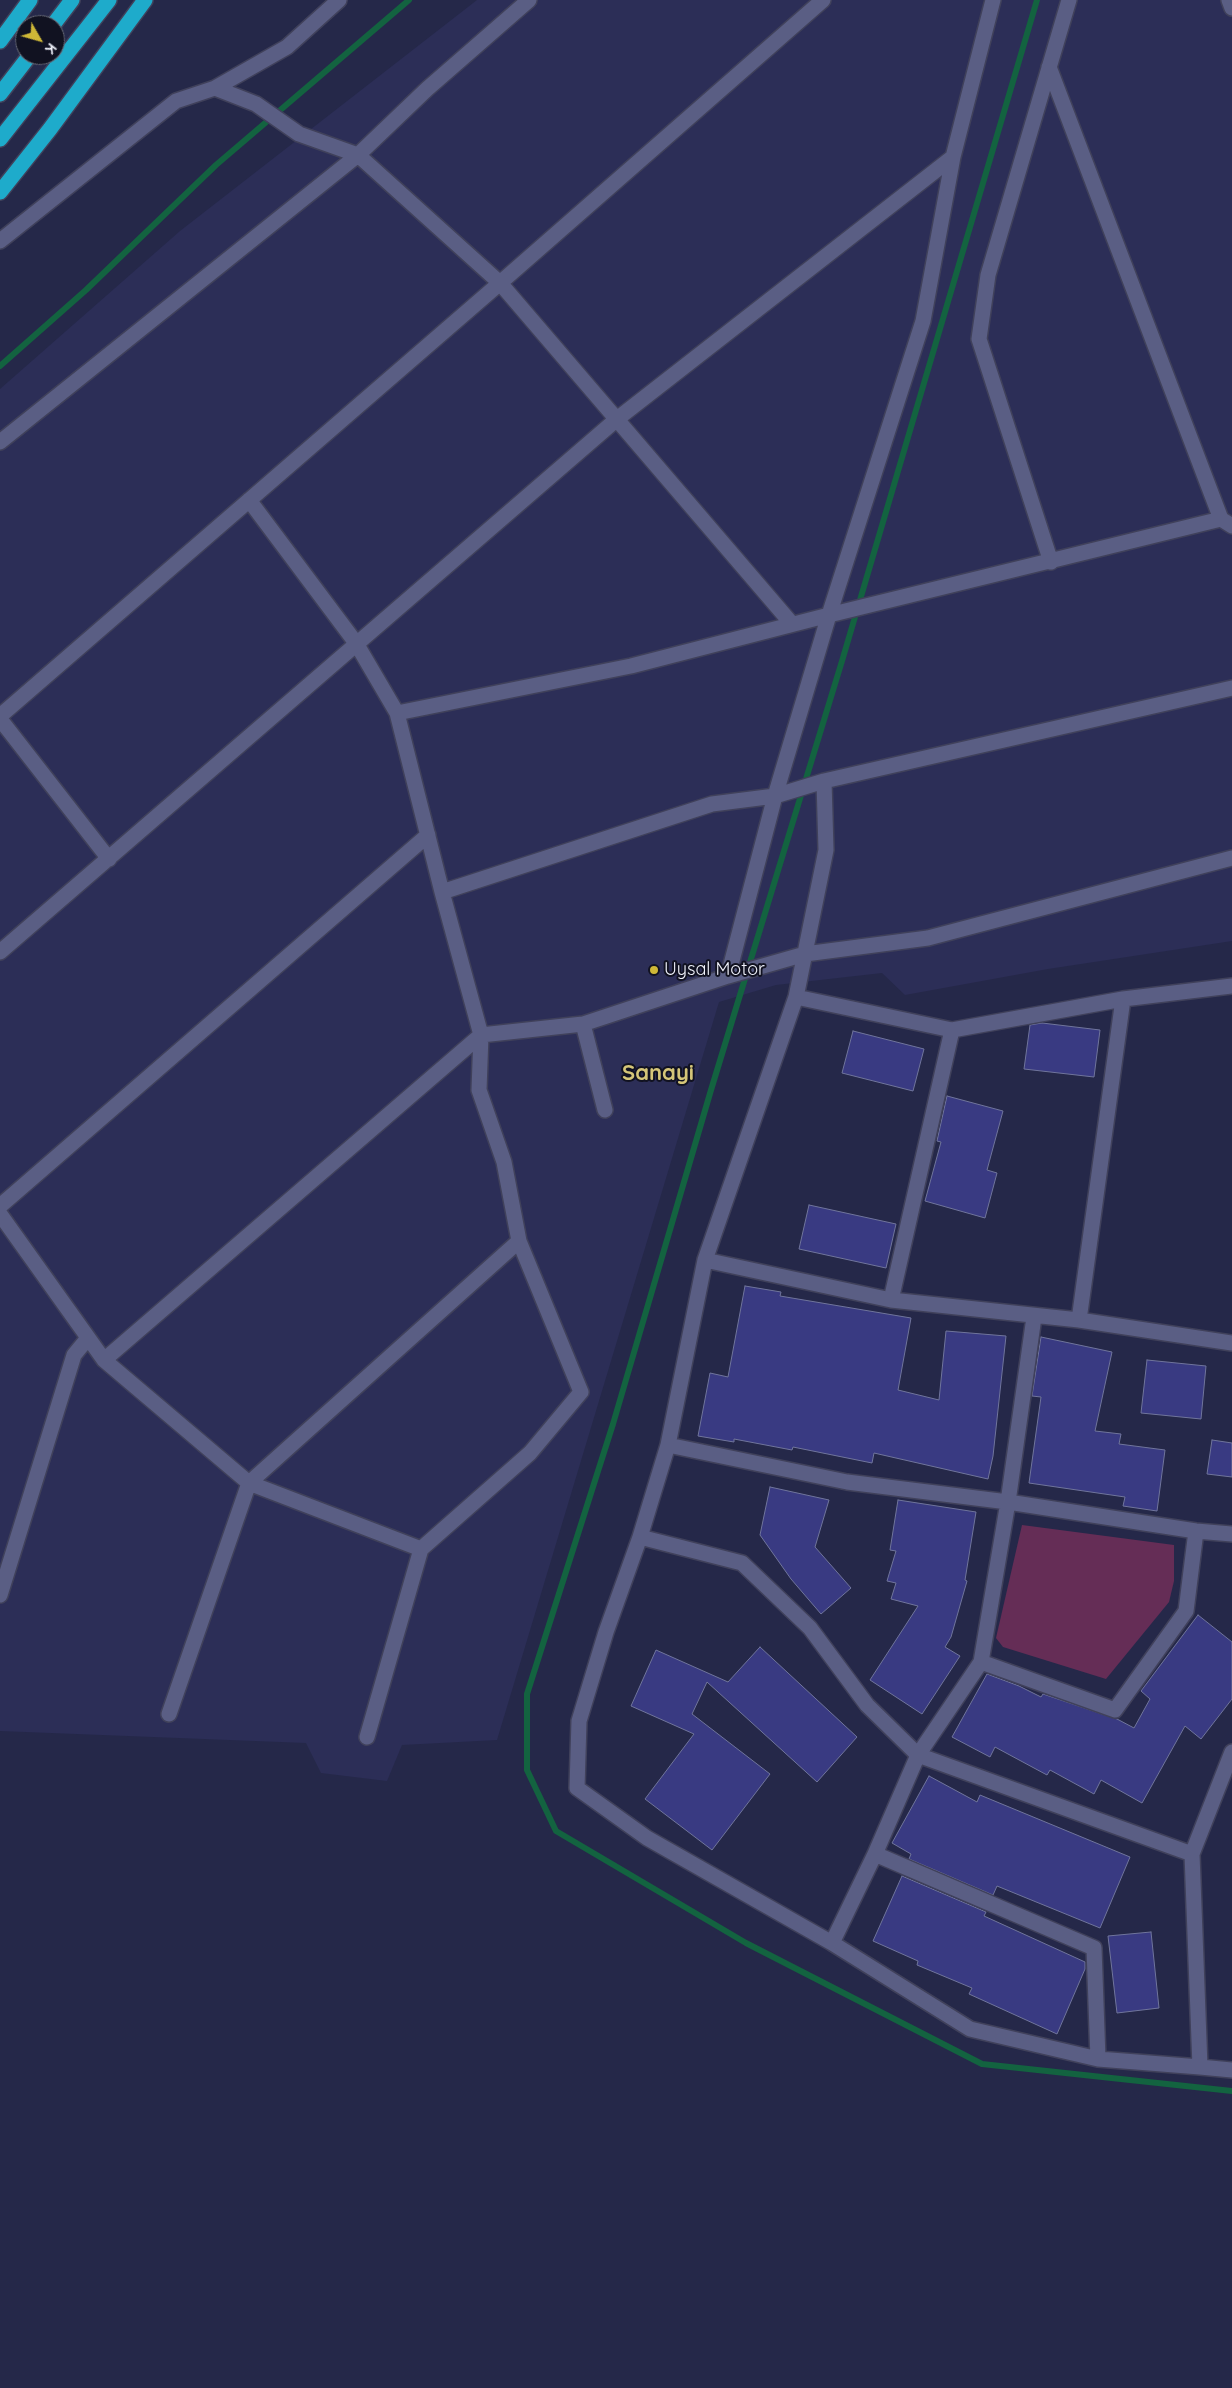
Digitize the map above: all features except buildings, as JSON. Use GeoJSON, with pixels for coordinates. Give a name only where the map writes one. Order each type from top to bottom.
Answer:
{"type":"FeatureCollection","features":[{"type":"Feature","properties":{"kind":"highway"},"geometry":{"type":"LineString","coordinates":[[0,41],[30,0]]}},
{"type":"Feature","properties":{"kind":"highway"},"geometry":{"type":"LineString","coordinates":[[61,15],[72,0]]}},
{"type":"Feature","properties":{"kind":"highway"},"geometry":{"type":"LineString","coordinates":[[0,139],[109,0]]}},
{"type":"Feature","properties":{"kind":"highway"},"geometry":{"type":"LineString","coordinates":[[0,192],[50,130],[145,0]]}},
{"type":"Feature","properties":{"kind":"highway"},"geometry":{"type":"LineString","coordinates":[[0,94],[22,65]]}},
{"type":"Feature","properties":{"kind":"street"},"geometry":{"type":"LineString","coordinates":[[0,241],[176,101],[215,88],[287,47],[339,0]]}},
{"type":"Feature","properties":{"kind":"street"},"geometry":{"type":"LineString","coordinates":[[0,442],[358,155],[427,89],[529,0]]}},
{"type":"Feature","properties":{"kind":"street"},"geometry":{"type":"LineString","coordinates":[[109,859],[0,718],[822,0]]}},
{"type":"Feature","properties":{"kind":"street"},"geometry":{"type":"LineString","coordinates":[[731,975],[778,795],[831,614],[923,321],[953,156],[993,0]]}},
{"type":"Feature","properties":{"kind":"street"},"geometry":{"type":"LineString","coordinates":[[1051,562],[979,339],[988,275],[1069,0]]}},
{"type":"Feature","properties":{"kind":"street"},"geometry":{"type":"LineString","coordinates":[[1229,0],[1232,8]]}},
{"type":"Feature","properties":{"kind":"street"},"geometry":{"type":"LineString","coordinates":[[396,713],[631,666],[831,614],[1227,522],[1049,67]]}},
{"type":"Feature","properties":{"kind":"street"},"geometry":{"type":"LineString","coordinates":[[215,88],[256,104],[299,134],[358,155],[500,283],[792,624]]}},
{"type":"Feature","properties":{"kind":"street"},"geometry":{"type":"LineString","coordinates":[[0,952],[356,642],[617,419],[953,156]]}},
{"type":"Feature","properties":{"kind":"street"},"geometry":{"type":"LineString","coordinates":[[249,500],[356,642],[396,713],[481,1035],[479,1090],[504,1162],[519,1241],[581,1392],[530,1453],[421,1549],[367,1736]]}},
{"type":"Feature","properties":{"kind":"street"},"geometry":{"type":"LineString","coordinates":[[442,892],[712,804],[778,795],[822,782],[1232,688]]}},
{"type":"Feature","properties":{"kind":"street"},"geometry":{"type":"LineString","coordinates":[[822,782],[826,850],[802,955],[796,997],[705,1260],[668,1445],[640,1537],[606,1632],[579,1721],[577,1788],[647,1838],[832,1942],[970,2028],[1098,2059],[1232,2070]]}},
{"type":"Feature","properties":{"kind":"street"},"geometry":{"type":"LineString","coordinates":[[0,1206],[428,835]]}},
{"type":"Feature","properties":{"kind":"street"},"geometry":{"type":"LineString","coordinates":[[104,1360],[481,1035],[583,1024],[731,975],[802,955],[928,938],[1225,858],[1232,858]]}},
{"type":"Feature","properties":{"kind":"street"},"geometry":{"type":"LineString","coordinates":[[796,997],[952,1030],[1123,999],[1232,986]]}},
{"type":"Feature","properties":{"kind":"street"},"geometry":{"type":"LineString","coordinates":[[1079,1320],[1123,999]]}},
{"type":"Feature","properties":{"kind":"street"},"geometry":{"type":"LineString","coordinates":[[583,1024],[605,1110]]}},
{"type":"Feature","properties":{"kind":"street"},"geometry":{"type":"LineString","coordinates":[[891,1300],[952,1030]]}},
{"type":"Feature","properties":{"kind":"street"},"geometry":{"type":"LineString","coordinates":[[0,1214],[104,1360],[249,1483],[421,1549]]}},
{"type":"Feature","properties":{"kind":"street"},"geometry":{"type":"LineString","coordinates":[[169,1714],[249,1483],[519,1241]]}},
{"type":"Feature","properties":{"kind":"street"},"geometry":{"type":"LineString","coordinates":[[705,1260],[891,1300],[1034,1317],[1079,1320],[1232,1343]]}},
{"type":"Feature","properties":{"kind":"street"},"geometry":{"type":"LineString","coordinates":[[832,1942],[875,1854],[918,1755],[981,1662],[1008,1502],[1034,1317]]}},
{"type":"Feature","properties":{"kind":"street"},"geometry":{"type":"LineString","coordinates":[[0,1595],[74,1355],[88,1338]]}},
{"type":"Feature","properties":{"kind":"street"},"geometry":{"type":"LineString","coordinates":[[668,1445],[847,1482],[1008,1502],[1196,1531],[1232,1534]]}},
{"type":"Feature","properties":{"kind":"street"},"geometry":{"type":"LineString","coordinates":[[981,1662],[1115,1710],[1186,1611],[1196,1531]]}},
{"type":"Feature","properties":{"kind":"street"},"geometry":{"type":"LineString","coordinates":[[640,1537],[742,1563],[810,1628],[867,1705],[918,1755],[1192,1854]]}},
{"type":"Feature","properties":{"kind":"street"},"geometry":{"type":"LineString","coordinates":[[1200,2067],[1192,1854],[1232,1752]]}},
{"type":"Feature","properties":{"kind":"street"},"geometry":{"type":"LineString","coordinates":[[875,1854],[1094,1948],[1098,2059]]}},
{"type":"Feature","properties":{"kind":"shaded area"},"geometry":{"type":"Polygon","coordinates":[[[477,0],[1232,0],[1232,941],[1048,969],[905,995],[882,973],[776,985],[719,1002],[497,1740],[402,1745],[387,1781],[321,1773],[306,1743],[0,1731],[0,389],[180,231],[477,0]]]}},
{"type":"Feature","properties":{"kind":"shaded area"},"geometry":{"type":"Polygon","coordinates":[[[1022,1525],[1174,1545],[1174,1581],[1169,1602],[1106,1679],[1003,1647],[996,1638],[1022,1525]]]}},
{"type":"Feature","properties":{"kind":"waterway"},"geometry":{"type":"LineString","coordinates":[[0,366],[86,290],[216,165],[409,0]]}},
{"type":"Feature","properties":{"kind":"waterway"},"geometry":{"type":"LineString","coordinates":[[1037,0],[842,661],[711,1090],[613,1424],[527,1694],[527,1770],[556,1831],[746,1943],[982,2064],[1232,2091]]}},
{"type":"Feature","properties":{"kind":"place","name":"Uysal Motor"},"geometry":{"type":"Point","coordinates":[654,970]}},
{"type":"Feature","properties":{"kind":"district","name":"Sanayi"},"geometry":{"type":"Point","coordinates":[658,1073]}}]}
